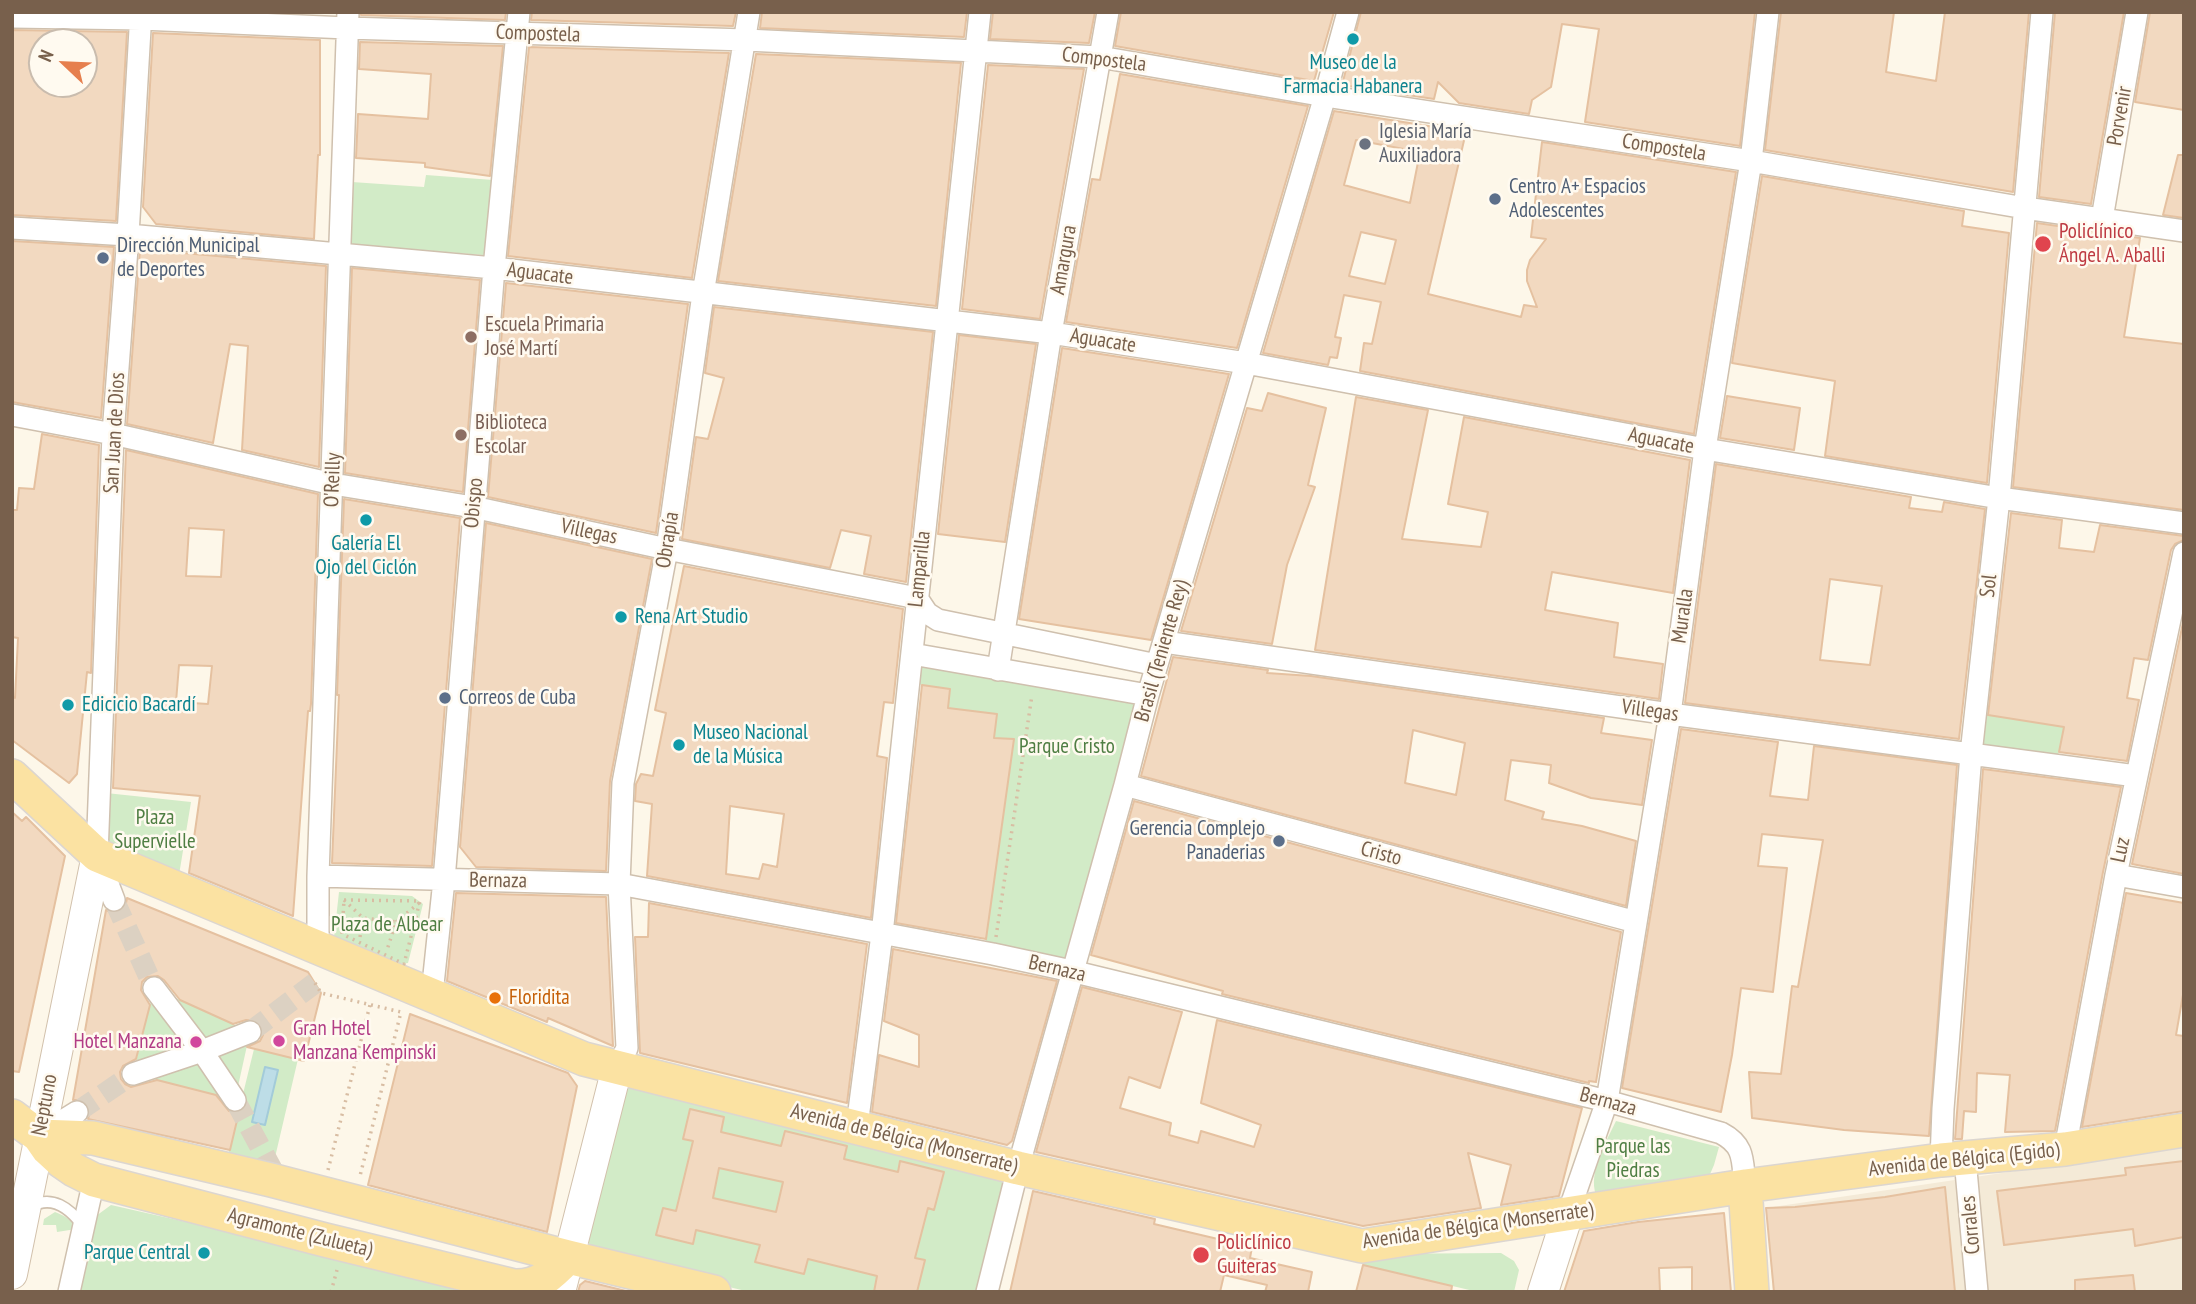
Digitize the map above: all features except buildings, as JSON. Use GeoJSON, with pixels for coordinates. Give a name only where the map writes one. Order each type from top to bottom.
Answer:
{"type":"FeatureCollection","features":[{"type":"Feature","properties":{"kind":"main road"},"geometry":{"type":"LineString","coordinates":[[12,776],[97,855]]}},
{"type":"Feature","properties":{"kind":"main road","name":"Avenida de Bélgica (Monserrate)"},"geometry":{"type":"LineString","coordinates":[[97,855],[584,1059],[1018,1168],[1362,1247],[1745,1186]]}},
{"type":"Feature","properties":{"kind":"main road","name":"Neptuno"},"geometry":{"type":"LineString","coordinates":[[12,1274],[97,855]]}},
{"type":"Feature","properties":{"kind":"main road"},"geometry":{"type":"LineString","coordinates":[[560,1292],[617,1068]]}},
{"type":"Feature","properties":{"kind":"main road","name":"Agramonte (Zulueta)"},"geometry":{"type":"LineString","coordinates":[[12,1115],[39,1136],[61,1161],[94,1180],[518,1290],[541,1282],[568,1257]]}},
{"type":"Feature","properties":{"kind":"main road","name":"Avenida de Bélgica (Egido)"},"geometry":{"type":"LineString","coordinates":[[1745,1186],[2065,1149],[2184,1130]]}},
{"type":"Feature","properties":{"kind":"main road"},"geometry":{"type":"LineString","coordinates":[[39,1136],[93,1138],[342,1197],[568,1257],[714,1292]]}},
{"type":"Feature","properties":{"kind":"main road"},"geometry":{"type":"LineString","coordinates":[[1745,1186],[1752,1292]]}},
{"type":"Feature","properties":{"kind":"main road"},"geometry":{"type":"LineString","coordinates":[[1543,1292],[1568,1214]]}},
{"type":"Feature","properties":{"kind":"street","name":"Obrapía"},"geometry":{"type":"LineString","coordinates":[[617,1068],[627,1048],[619,884],[623,783],[667,549],[703,294],[749,12]]}},
{"type":"Feature","properties":{"kind":"street","name":"Lamparilla"},"geometry":{"type":"LineString","coordinates":[[857,1126],[883,934],[980,12]]}},
{"type":"Feature","properties":{"kind":"street","name":"Amargura"},"geometry":{"type":"LineString","coordinates":[[998,670],[1051,333],[1108,12]]}},
{"type":"Feature","properties":{"kind":"street","name":"Brasil (Teniente Rey)"},"geometry":{"type":"LineString","coordinates":[[987,1292],[1018,1168],[1148,695],[1348,12]]}},
{"type":"Feature","properties":{"kind":"street","name":"Muralla"},"geometry":{"type":"LineString","coordinates":[[1568,1214],[1607,1101],[1670,714],[1705,449],[1751,161],[1768,12]]}},
{"type":"Feature","properties":{"kind":"street","name":"Sol"},"geometry":{"type":"LineString","coordinates":[[1953,1160],[1943,1109],[1971,754],[1999,498],[2042,12]]}},
{"type":"Feature","properties":{"kind":"street","name":"Porvenir"},"geometry":{"type":"LineString","coordinates":[[2102,219],[2137,12]]}},
{"type":"Feature","properties":{"kind":"street","name":"Compostela"},"geometry":{"type":"LineString","coordinates":[[12,17],[141,15],[518,23],[746,40],[1100,57],[1325,96],[1751,161],[2184,232]]}},
{"type":"Feature","properties":{"kind":"street","name":"San Juan de Dios"},"geometry":{"type":"LineString","coordinates":[[97,855],[113,434],[141,15]]}},
{"type":"Feature","properties":{"kind":"street","name":"O'Reilly"},"geometry":{"type":"LineString","coordinates":[[318,948],[318,876],[348,20]]}},
{"type":"Feature","properties":{"kind":"street","name":"Obispo"},"geometry":{"type":"LineString","coordinates":[[432,994],[444,880],[494,268],[518,23]]}},
{"type":"Feature","properties":{"kind":"street","name":"Aguacate"},"geometry":{"type":"LineString","coordinates":[[12,228],[339,253],[494,268],[1051,333],[1246,363],[1705,449],[1999,498],[2184,523]]}},
{"type":"Feature","properties":{"kind":"street","name":"Villegas"},"geometry":{"type":"LineString","coordinates":[[12,415],[113,434],[333,484],[473,507],[667,549],[917,598]]}},
{"type":"Feature","properties":{"kind":"street","name":"Luz"},"geometry":{"type":"LineString","coordinates":[[2065,1149],[2136,776],[2176,621],[2184,553]]}},
{"type":"Feature","properties":{"kind":"street"},"geometry":{"type":"LineString","coordinates":[[917,598],[927,613],[938,620],[1157,665]]}},
{"type":"Feature","properties":{"kind":"street","name":"Villegas"},"geometry":{"type":"LineString","coordinates":[[1164,642],[1670,714],[2136,776]]}},
{"type":"Feature","properties":{"kind":"street"},"geometry":{"type":"LineString","coordinates":[[912,659],[1148,695]]}},
{"type":"Feature","properties":{"kind":"street","name":"Cristo"},"geometry":{"type":"LineString","coordinates":[[1125,785],[1636,922]]}},
{"type":"Feature","properties":{"kind":"street"},"geometry":{"type":"LineString","coordinates":[[97,855],[114,900]]}},
{"type":"Feature","properties":{"kind":"street"},"geometry":{"type":"LineString","coordinates":[[2116,875],[2184,887]]}},
{"type":"Feature","properties":{"kind":"street","name":"Bernaza"},"geometry":{"type":"LineString","coordinates":[[318,876],[619,884],[993,954],[1607,1101],[1721,1133],[1733,1139],[1741,1150],[1745,1186]]}},
{"type":"Feature","properties":{"kind":"street"},"geometry":{"type":"LineString","coordinates":[[154,988],[235,1100]]}},
{"type":"Feature","properties":{"kind":"street"},"geometry":{"type":"LineString","coordinates":[[133,1074],[250,1032]]}},
{"type":"Feature","properties":{"kind":"street"},"geometry":{"type":"LineString","coordinates":[[39,1136],[77,1112]]}},
{"type":"Feature","properties":{"kind":"street","name":"Corrales"},"geometry":{"type":"LineString","coordinates":[[1953,1160],[1977,1292]]}},
{"type":"Feature","properties":{"kind":"street"},"geometry":{"type":"LineString","coordinates":[[69,1292],[94,1180]]}},
{"type":"Feature","properties":{"kind":"lane"},"geometry":{"type":"LineString","coordinates":[[26,1210],[37,1203],[52,1202],[73,1213],[83,1228]]}},
{"type":"Feature","properties":{"kind":"path"},"geometry":{"type":"LineString","coordinates":[[993,954],[1035,676]]}},
{"type":"Feature","properties":{"kind":"path"},"geometry":{"type":"LineString","coordinates":[[344,900],[420,901],[404,964],[359,943],[342,934],[344,900]]}},
{"type":"Feature","properties":{"kind":"path"},"geometry":{"type":"LineString","coordinates":[[359,943],[363,918],[397,922],[386,955]]}},
{"type":"Feature","properties":{"kind":"path"},"geometry":{"type":"LineString","coordinates":[[315,983],[321,993],[401,1012],[357,1187]]}},
{"type":"Feature","properties":{"kind":"path"},"geometry":{"type":"LineString","coordinates":[[326,1179],[370,1005]]}},
{"type":"Feature","properties":{"kind":"path"},"geometry":{"type":"LineString","coordinates":[[331,1292],[337,1266]]}},
{"type":"Feature","properties":{"kind":"shaded area"},"geometry":{"type":"Polygon","coordinates":[[[2184,1146],[2184,1292],[1773,1292],[1766,1208],[2184,1146]]]}},
{"type":"Feature","properties":{"kind":"green space"},"geometry":{"type":"Polygon","coordinates":[[[426,175],[493,180],[487,252],[483,255],[347,244],[352,182],[424,187],[426,175]]]}},
{"type":"Feature","properties":{"kind":"green space","name":"Parque Cristo"},"geometry":{"type":"Polygon","coordinates":[[[919,665],[1135,704],[1068,963],[985,945],[1014,740],[994,738],[997,714],[948,708],[950,689],[916,684],[919,665]]]}},
{"type":"Feature","properties":{"kind":"green space"},"geometry":{"type":"Polygon","coordinates":[[[1981,714],[2064,727],[2058,756],[1977,744],[1981,714]]]}},
{"type":"Feature","properties":{"kind":"green space","name":"Plaza Supervielle"},"geometry":{"type":"Polygon","coordinates":[[[106,793],[191,802],[179,875],[105,842],[106,793]]]}},
{"type":"Feature","properties":{"kind":"green space","name":"Plaza de Albear"},"geometry":{"type":"Polygon","coordinates":[[[339,892],[412,896],[423,904],[408,963],[398,964],[334,937],[339,892]]]}},
{"type":"Feature","properties":{"kind":"green space"},"geometry":{"type":"Polygon","coordinates":[[[154,988],[250,1032],[235,1100],[133,1074],[154,988]]]}},
{"type":"Feature","properties":{"kind":"green space"},"geometry":{"type":"Polygon","coordinates":[[[254,1049],[298,1059],[273,1166],[228,1155],[254,1049]],[[265,1067],[252,1122],[264,1125],[265,1067]]]}},
{"type":"Feature","properties":{"kind":"green space"},"geometry":{"type":"Polygon","coordinates":[[[626,1079],[1008,1171],[977,1292],[750,1292],[582,1252],[626,1079]]]}},
{"type":"Feature","properties":{"kind":"green space","name":"Parque las Piedras"},"geometry":{"type":"Polygon","coordinates":[[[1616,1121],[1719,1147],[1707,1181],[1596,1195],[1596,1167],[1616,1121]]]}},
{"type":"Feature","properties":{"kind":"green space","name":"Parque Central"},"geometry":{"type":"Polygon","coordinates":[[[111,1205],[496,1292],[80,1292],[96,1216],[111,1205]]]}},
{"type":"Feature","properties":{"kind":"green space"},"geometry":{"type":"Polygon","coordinates":[[[55,1212],[67,1218],[76,1229],[57,1232],[56,1225],[43,1225],[44,1219],[55,1212]]]}},
{"type":"Feature","properties":{"kind":"green space"},"geometry":{"type":"Polygon","coordinates":[[[1501,1253],[1514,1261],[1519,1270],[1514,1292],[1478,1292],[1363,1265],[1366,1254],[1501,1253]]]}},
{"type":"Feature","properties":{"kind":"water"},"geometry":{"type":"Polygon","coordinates":[[[265,1067],[278,1070],[265,1125],[252,1122],[265,1067]]]}},
{"type":"Feature","properties":{"kind":"tunnel"},"geometry":{"type":"LineString","coordinates":[[114,900],[154,988]]}},
{"type":"Feature","properties":{"kind":"tunnel"},"geometry":{"type":"LineString","coordinates":[[250,1032],[315,983]]}},
{"type":"Feature","properties":{"kind":"tunnel"},"geometry":{"type":"LineString","coordinates":[[77,1112],[133,1074]]}},
{"type":"Feature","properties":{"kind":"tunnel"},"geometry":{"type":"LineString","coordinates":[[235,1100],[273,1171]]}},
{"type":"Feature","properties":{"kind":"place","name":"Museo de la Farmacia Habanera"},"geometry":{"type":"Point","coordinates":[1353,39]}},
{"type":"Feature","properties":{"kind":"place","name":"Iglesia María Auxiliadora"},"geometry":{"type":"Point","coordinates":[1365,144]}},
{"type":"Feature","properties":{"kind":"place","name":"Centro A+ Espacios Adolescentes"},"geometry":{"type":"Point","coordinates":[1495,199]}},
{"type":"Feature","properties":{"kind":"place","name":"Policlínico Ángel A. Aballi"},"geometry":{"type":"Point","coordinates":[2043,244]}},
{"type":"Feature","properties":{"kind":"place","name":"Dirección Municipal de Deportes"},"geometry":{"type":"Point","coordinates":[103,258]}},
{"type":"Feature","properties":{"kind":"place","name":"Escuela Primaria José Martí"},"geometry":{"type":"Point","coordinates":[471,337]}},
{"type":"Feature","properties":{"kind":"place","name":"Biblioteca Escolar"},"geometry":{"type":"Point","coordinates":[461,435]}},
{"type":"Feature","properties":{"kind":"place","name":"Galería El Ojo del Ciclón"},"geometry":{"type":"Point","coordinates":[366,520]}},
{"type":"Feature","properties":{"kind":"place","name":"Rena Art Studio"},"geometry":{"type":"Point","coordinates":[621,617]}},
{"type":"Feature","properties":{"kind":"place","name":"Correos de Cuba"},"geometry":{"type":"Point","coordinates":[445,698]}},
{"type":"Feature","properties":{"kind":"place","name":"Edicicio Bacardí"},"geometry":{"type":"Point","coordinates":[68,705]}},
{"type":"Feature","properties":{"kind":"place","name":"Museo Nacional de la Música"},"geometry":{"type":"Point","coordinates":[679,745]}},
{"type":"Feature","properties":{"kind":"place","name":"Gerencia Complejo Panaderias"},"geometry":{"type":"Point","coordinates":[1279,841]}},
{"type":"Feature","properties":{"kind":"place","name":"Floridita"},"geometry":{"type":"Point","coordinates":[495,998]}},
{"type":"Feature","properties":{"kind":"place","name":"Gran Hotel Manzana Kempinski"},"geometry":{"type":"Point","coordinates":[279,1041]}},
{"type":"Feature","properties":{"kind":"place","name":"Hotel Manzana"},"geometry":{"type":"Point","coordinates":[196,1042]}},
{"type":"Feature","properties":{"kind":"place","name":"Parque Central"},"geometry":{"type":"Point","coordinates":[204,1253]}},
{"type":"Feature","properties":{"kind":"place","name":"Policlínico Guiteras"},"geometry":{"type":"Point","coordinates":[1201,1255]}}]}
